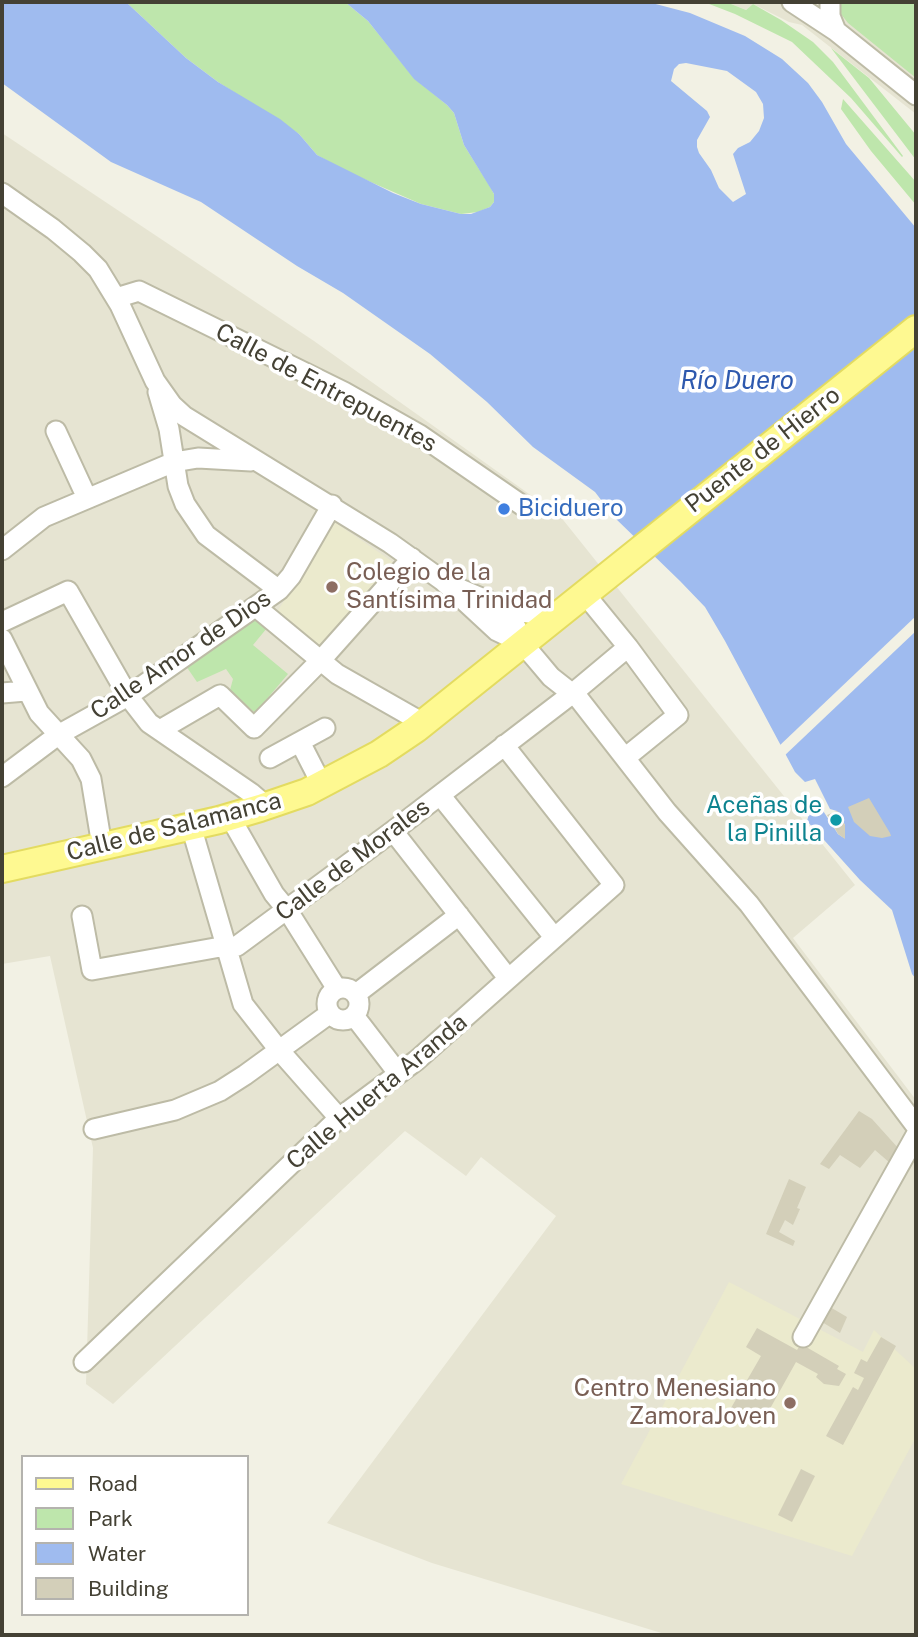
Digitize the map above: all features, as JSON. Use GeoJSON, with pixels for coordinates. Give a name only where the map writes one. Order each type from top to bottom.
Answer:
{"type":"FeatureCollection","features":[{"type":"Feature","properties":{"kind":"main road","name":"Puente de Hierro"},"geometry":{"type":"LineString","coordinates":[[610,572],[916,329]]}},
{"type":"Feature","properties":{"kind":"main road","name":"Calle de Salamanca"},"geometry":{"type":"LineString","coordinates":[[2,869],[230,817],[322,785],[379,754],[423,723],[610,572]]}},
{"type":"Feature","properties":{"kind":"street"},"geometry":{"type":"LineString","coordinates":[[830,2],[830,16],[836,31]]}},
{"type":"Feature","properties":{"kind":"street"},"geometry":{"type":"LineString","coordinates":[[800,3],[916,95]]}},
{"type":"Feature","properties":{"kind":"street"},"geometry":{"type":"LineString","coordinates":[[2,193],[82,253],[98,269],[116,298],[155,382],[169,429],[178,486],[185,504],[206,535],[279,590]]}},
{"type":"Feature","properties":{"kind":"street","name":"Calle de Entrepuentes"},"geometry":{"type":"LineString","coordinates":[[116,298],[139,291],[344,392],[420,435],[526,508]]}},
{"type":"Feature","properties":{"kind":"street"},"geometry":{"type":"LineString","coordinates":[[155,382],[184,416],[332,505],[412,558],[443,581],[497,631],[522,643]]}},
{"type":"Feature","properties":{"kind":"street"},"geometry":{"type":"LineString","coordinates":[[55,431],[88,498]]}},
{"type":"Feature","properties":{"kind":"street"},"geometry":{"type":"LineString","coordinates":[[2,550],[44,517],[174,462],[198,458],[256,461]]}},
{"type":"Feature","properties":{"kind":"street","name":"Calle Amor de Dios"},"geometry":{"type":"LineString","coordinates":[[2,777],[58,735],[128,696],[279,590],[291,576],[332,505]]}},
{"type":"Feature","properties":{"kind":"street"},"geometry":{"type":"LineString","coordinates":[[160,730],[220,695],[254,728],[321,660],[412,558]]}},
{"type":"Feature","properties":{"kind":"street"},"geometry":{"type":"LineString","coordinates":[[443,581],[492,604],[513,622],[522,643],[547,672],[573,693],[667,812],[754,911],[916,1126]]}},
{"type":"Feature","properties":{"kind":"street"},"geometry":{"type":"LineString","coordinates":[[2,622],[68,591],[128,696],[149,723],[266,806]]}},
{"type":"Feature","properties":{"kind":"street"},"geometry":{"type":"LineString","coordinates":[[584,593],[678,715],[625,758]]}},
{"type":"Feature","properties":{"kind":"street"},"geometry":{"type":"LineString","coordinates":[[492,604],[529,613],[558,614]]}},
{"type":"Feature","properties":{"kind":"street"},"geometry":{"type":"LineString","coordinates":[[256,607],[337,674],[423,723]]}},
{"type":"Feature","properties":{"kind":"street"},"geometry":{"type":"LineString","coordinates":[[2,639],[39,713],[81,759],[91,779],[102,846]]}},
{"type":"Feature","properties":{"kind":"street","name":"Calle de Morales"},"geometry":{"type":"LineString","coordinates":[[82,916],[92,971],[237,946],[393,831],[573,693],[628,647]]}},
{"type":"Feature","properties":{"kind":"street"},"geometry":{"type":"LineString","coordinates":[[2,693],[26,691]]}},
{"type":"Feature","properties":{"kind":"street"},"geometry":{"type":"LineString","coordinates":[[270,758],[324,729]]}},
{"type":"Feature","properties":{"kind":"street"},"geometry":{"type":"LineString","coordinates":[[300,742],[322,785]]}},
{"type":"Feature","properties":{"kind":"street","name":"Calle Huerta Aranda"},"geometry":{"type":"LineString","coordinates":[[84,1362],[339,1118],[417,1060],[614,885],[504,745]]}},
{"type":"Feature","properties":{"kind":"street"},"geometry":{"type":"LineString","coordinates":[[440,795],[554,937]]}},
{"type":"Feature","properties":{"kind":"street"},"geometry":{"type":"LineString","coordinates":[[230,817],[274,894],[288,911],[337,989]]}},
{"type":"Feature","properties":{"kind":"street"},"geometry":{"type":"LineString","coordinates":[[191,826],[243,1004],[339,1118]]}},
{"type":"Feature","properties":{"kind":"street"},"geometry":{"type":"LineString","coordinates":[[393,831],[509,978]]}},
{"type":"Feature","properties":{"kind":"street"},"geometry":{"type":"LineString","coordinates":[[356,994],[459,915]]}},
{"type":"Feature","properties":{"kind":"street"},"geometry":{"type":"LineString","coordinates":[[347,988],[356,994],[360,1005],[355,1017],[341,1021],[329,1014],[326,1004],[329,995],[337,989],[347,988]]}},
{"type":"Feature","properties":{"kind":"street"},"geometry":{"type":"LineString","coordinates":[[94,1129],[152,1116],[197,1102],[245,1075],[329,1014]]}},
{"type":"Feature","properties":{"kind":"street"},"geometry":{"type":"LineString","coordinates":[[355,1017],[398,1073]]}},
{"type":"Feature","properties":{"kind":"street"},"geometry":{"type":"LineString","coordinates":[[803,1337],[916,1135]]}},
{"type":"Feature","properties":{"kind":"shaded area"},"geometry":{"type":"Polygon","coordinates":[[[726,2],[916,2],[916,114],[802,25],[789,22],[753,4],[746,10],[726,2]]]}},
{"type":"Feature","properties":{"kind":"shaded area"},"geometry":{"type":"Polygon","coordinates":[[[2,133],[314,341],[560,516],[855,885],[793,938],[916,1100],[916,1635],[668,1635],[432,1563],[327,1523],[556,1216],[481,1157],[466,1176],[405,1131],[113,1404],[86,1384],[93,1148],[50,956],[2,964],[2,133]]]}},
{"type":"Feature","properties":{"kind":"shaded area","name":"Colegio de la Santísima Trinidad"},"geometry":{"type":"Polygon","coordinates":[[[333,521],[393,562],[320,646],[277,612],[333,521]]]}},
{"type":"Feature","properties":{"kind":"shaded area","name":"Centro Menesiano ZamoraJoven"},"geometry":{"type":"Polygon","coordinates":[[[729,1282],[863,1352],[874,1330],[916,1369],[916,1437],[852,1556],[621,1484],[729,1282]]]}},
{"type":"Feature","properties":{"kind":"green space"},"geometry":{"type":"Polygon","coordinates":[[[126,2],[345,2],[368,21],[414,78],[454,113],[464,145],[494,194],[494,202],[490,207],[478,212],[461,214],[421,204],[343,170],[317,155],[299,134],[186,58],[126,2]]]}},
{"type":"Feature","properties":{"kind":"green space"},"geometry":{"type":"Polygon","coordinates":[[[704,2],[726,2],[746,10],[753,4],[813,42],[833,62],[903,156],[851,98],[792,42],[704,2]]]}},
{"type":"Feature","properties":{"kind":"green space"},"geometry":{"type":"Polygon","coordinates":[[[841,2],[916,2],[916,78],[848,23],[837,9],[841,2]]]}},
{"type":"Feature","properties":{"kind":"green space"},"geometry":{"type":"Polygon","coordinates":[[[831,48],[869,78],[916,135],[916,160],[831,48]]]}},
{"type":"Feature","properties":{"kind":"green space"},"geometry":{"type":"Polygon","coordinates":[[[843,99],[916,182],[916,205],[871,151],[841,109],[843,99]]]}},
{"type":"Feature","properties":{"kind":"green space"},"geometry":{"type":"Polygon","coordinates":[[[252,615],[267,628],[253,645],[288,674],[255,713],[230,690],[233,679],[226,669],[197,682],[186,666],[252,615]]]}},
{"type":"Feature","properties":{"kind":"water","name":"Río Duero"},"geometry":{"type":"Polygon","coordinates":[[[2,2],[126,2],[186,58],[218,82],[280,119],[299,134],[317,155],[421,204],[471,214],[490,207],[494,202],[494,194],[464,145],[454,113],[414,79],[368,21],[345,2],[648,2],[690,13],[745,36],[782,59],[808,83],[846,144],[916,228],[916,979],[912,974],[892,910],[860,880],[807,821],[810,810],[820,806],[838,834],[844,838],[845,825],[837,811],[830,809],[815,779],[805,782],[795,772],[705,607],[615,518],[595,492],[533,447],[487,402],[430,354],[343,293],[201,202],[111,162],[2,83],[2,2]],[[679,64],[674,69],[671,81],[707,111],[710,117],[697,140],[697,147],[719,188],[733,202],[746,194],[733,154],[750,142],[759,131],[764,118],[763,104],[756,92],[727,71],[679,64]]]}},
{"type":"Feature","properties":{"kind":"pier"},"geometry":{"type":"Polygon","coordinates":[[[916,616],[916,631],[783,757],[778,747],[916,616]]]}},
{"type":"Feature","properties":{"kind":"building"},"geometry":{"type":"Polygon","coordinates":[[[869,798],[891,836],[870,836],[854,822],[848,807],[869,798]]]}},
{"type":"Feature","properties":{"kind":"building","name":"Aceñas de la Pinilla"},"geometry":{"type":"Polygon","coordinates":[[[837,811],[845,825],[845,839],[838,834],[827,815],[837,811]]]}},
{"type":"Feature","properties":{"kind":"building"},"geometry":{"type":"Polygon","coordinates":[[[859,1111],[872,1119],[899,1149],[890,1163],[875,1150],[860,1168],[840,1155],[829,1169],[820,1164],[859,1111]]]}},
{"type":"Feature","properties":{"kind":"building"},"geometry":{"type":"Polygon","coordinates":[[[789,1179],[806,1187],[793,1225],[785,1220],[779,1232],[795,1241],[793,1246],[766,1234],[789,1179]]]}},
{"type":"Feature","properties":{"kind":"building"},"geometry":{"type":"Polygon","coordinates":[[[830,1307],[847,1317],[840,1333],[822,1322],[830,1307]]]}},
{"type":"Feature","properties":{"kind":"building"},"geometry":{"type":"Polygon","coordinates":[[[757,1328],[797,1350],[801,1344],[839,1366],[837,1369],[846,1374],[839,1386],[824,1384],[816,1377],[818,1374],[796,1362],[762,1423],[750,1417],[747,1424],[737,1418],[740,1413],[731,1408],[761,1356],[746,1347],[757,1328]]]}},
{"type":"Feature","properties":{"kind":"building"},"geometry":{"type":"Polygon","coordinates":[[[881,1337],[896,1346],[843,1445],[826,1436],[853,1387],[858,1390],[864,1378],[854,1373],[861,1359],[867,1362],[881,1337]]]}},
{"type":"Feature","properties":{"kind":"building"},"geometry":{"type":"Polygon","coordinates":[[[801,1469],[815,1476],[792,1522],[778,1515],[801,1469]]]}},
{"type":"Feature","properties":{"kind":"place","name":"Biciduero"},"geometry":{"type":"Point","coordinates":[504,509]}},
{"type":"Feature","properties":{"kind":"place","name":"Colegio de la Santísima Trinidad"},"geometry":{"type":"Point","coordinates":[332,587]}},
{"type":"Feature","properties":{"kind":"place","name":"Aceñas de la Pinilla"},"geometry":{"type":"Point","coordinates":[836,820]}},
{"type":"Feature","properties":{"kind":"place","name":"Centro Menesiano ZamoraJoven"},"geometry":{"type":"Point","coordinates":[790,1403]}}]}
